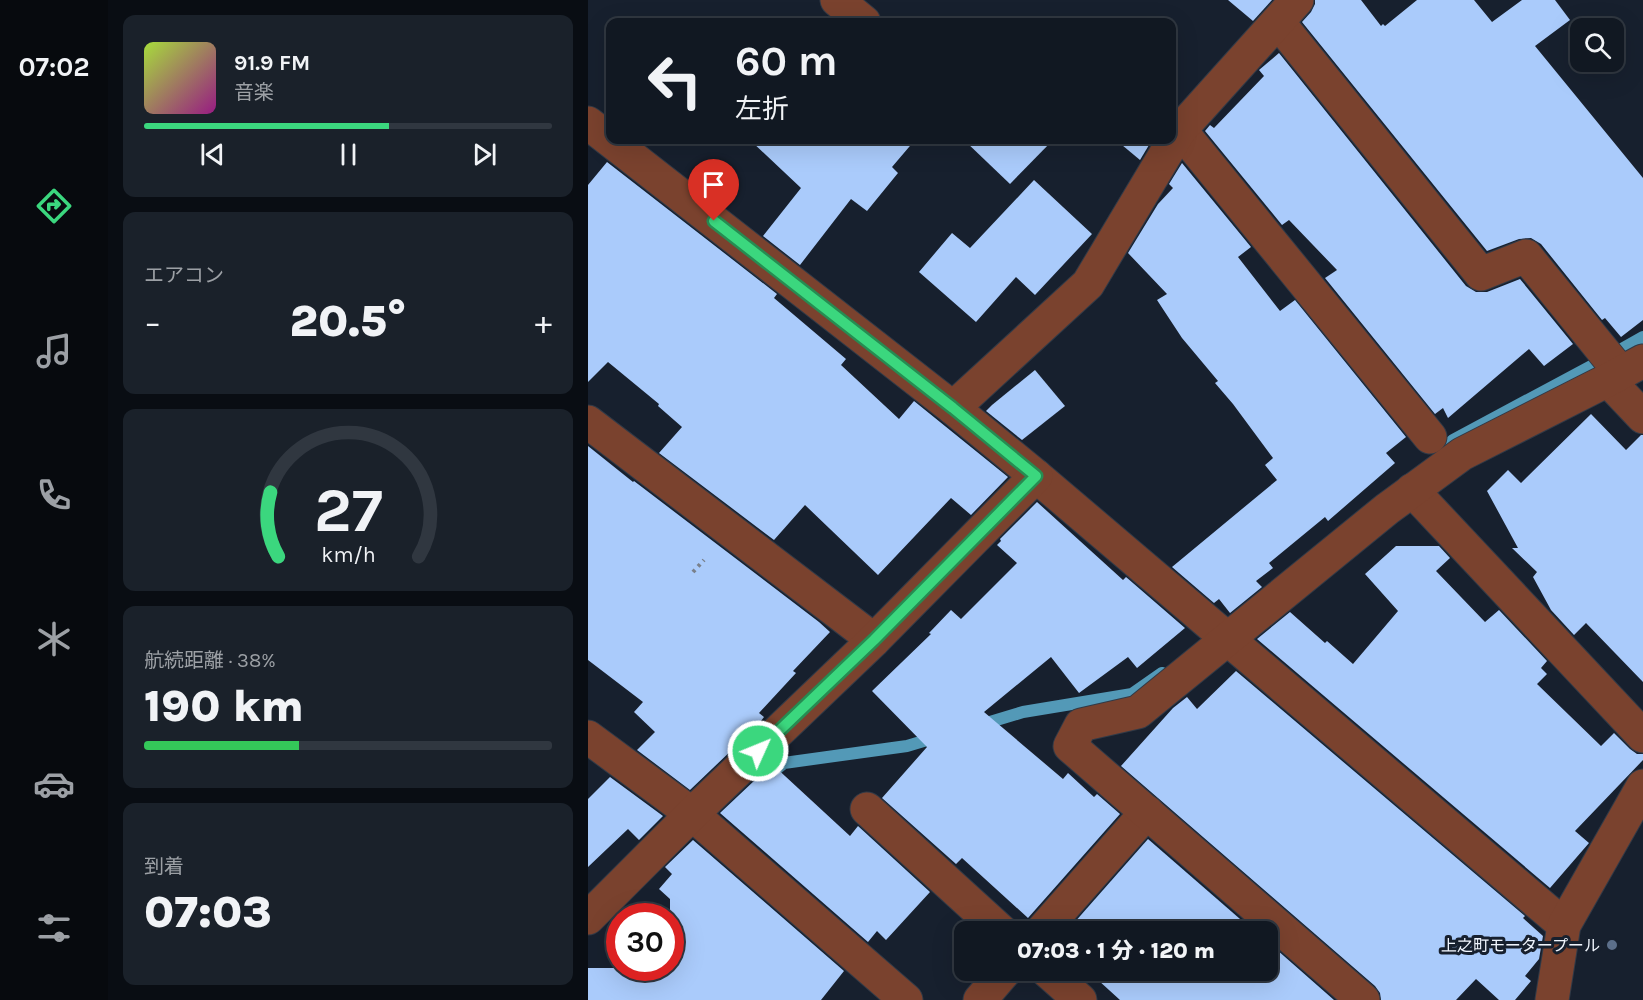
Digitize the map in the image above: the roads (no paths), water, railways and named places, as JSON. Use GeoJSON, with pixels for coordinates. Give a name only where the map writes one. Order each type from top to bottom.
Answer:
{"type":"FeatureCollection","features":[{"type":"Feature","properties":{"kind":"street"},"geometry":{"type":"LineString","coordinates":[[837,0],[859,18]]}},
{"type":"Feature","properties":{"kind":"street"},"geometry":{"type":"LineString","coordinates":[[1176,137],[1288,11],[1481,274],[1526,256],[1624,371],[1643,417]]}},
{"type":"Feature","properties":{"kind":"street"},"geometry":{"type":"LineString","coordinates":[[1180,130],[1430,437]]}},
{"type":"Feature","properties":{"kind":"street"},"geometry":{"type":"LineString","coordinates":[[593,137],[960,402],[1036,476],[1564,925]]}},
{"type":"Feature","properties":{"kind":"street"},"geometry":{"type":"LineString","coordinates":[[960,402],[1089,284],[1172,144]]}},
{"type":"Feature","properties":{"kind":"street"},"geometry":{"type":"LineString","coordinates":[[1363,1000],[1070,746],[1082,725],[1138,712],[1387,509],[1461,454],[1624,371]]}},
{"type":"Feature","properties":{"kind":"street"},"geometry":{"type":"LineString","coordinates":[[588,422],[874,640]]}},
{"type":"Feature","properties":{"kind":"street"},"geometry":{"type":"LineString","coordinates":[[588,918],[692,814],[874,640],[1036,476]]}},
{"type":"Feature","properties":{"kind":"street"},"geometry":{"type":"LineString","coordinates":[[1412,490],[1643,736]]}},
{"type":"Feature","properties":{"kind":"street"},"geometry":{"type":"LineString","coordinates":[[588,737],[692,814],[906,1000]]}},
{"type":"Feature","properties":{"kind":"street"},"geometry":{"type":"LineString","coordinates":[[1552,1000],[1564,925],[1643,786]]}},
{"type":"Feature","properties":{"kind":"street"},"geometry":{"type":"LineString","coordinates":[[867,809],[990,921]]}},
{"type":"Feature","properties":{"kind":"street"},"geometry":{"type":"LineString","coordinates":[[1051,921],[1147,812]]}},
{"type":"Feature","properties":{"kind":"street"},"geometry":{"type":"LineString","coordinates":[[980,1000],[996,981]]}},
{"type":"Feature","properties":{"kind":"street"},"geometry":{"type":"LineString","coordinates":[[1058,981],[1080,1000]]}},
{"type":"Feature","properties":{"kind":"waterway"},"geometry":{"type":"LineString","coordinates":[[1620,350],[1643,337]]}},
{"type":"Feature","properties":{"kind":"waterway"},"geometry":{"type":"LineString","coordinates":[[1440,451],[1453,440],[1595,364]]}},
{"type":"Feature","properties":{"kind":"waterway"},"geometry":{"type":"LineString","coordinates":[[980,725],[1023,712],[1132,694],[1162,673]]}},
{"type":"Feature","properties":{"kind":"waterway"},"geometry":{"type":"LineString","coordinates":[[764,779],[784,763],[907,746],[937,737]]}},
{"type":"Feature","properties":{"kind":"place","name":"上之町モータープール"},"geometry":{"type":"Point","coordinates":[1612,945]}}]}
